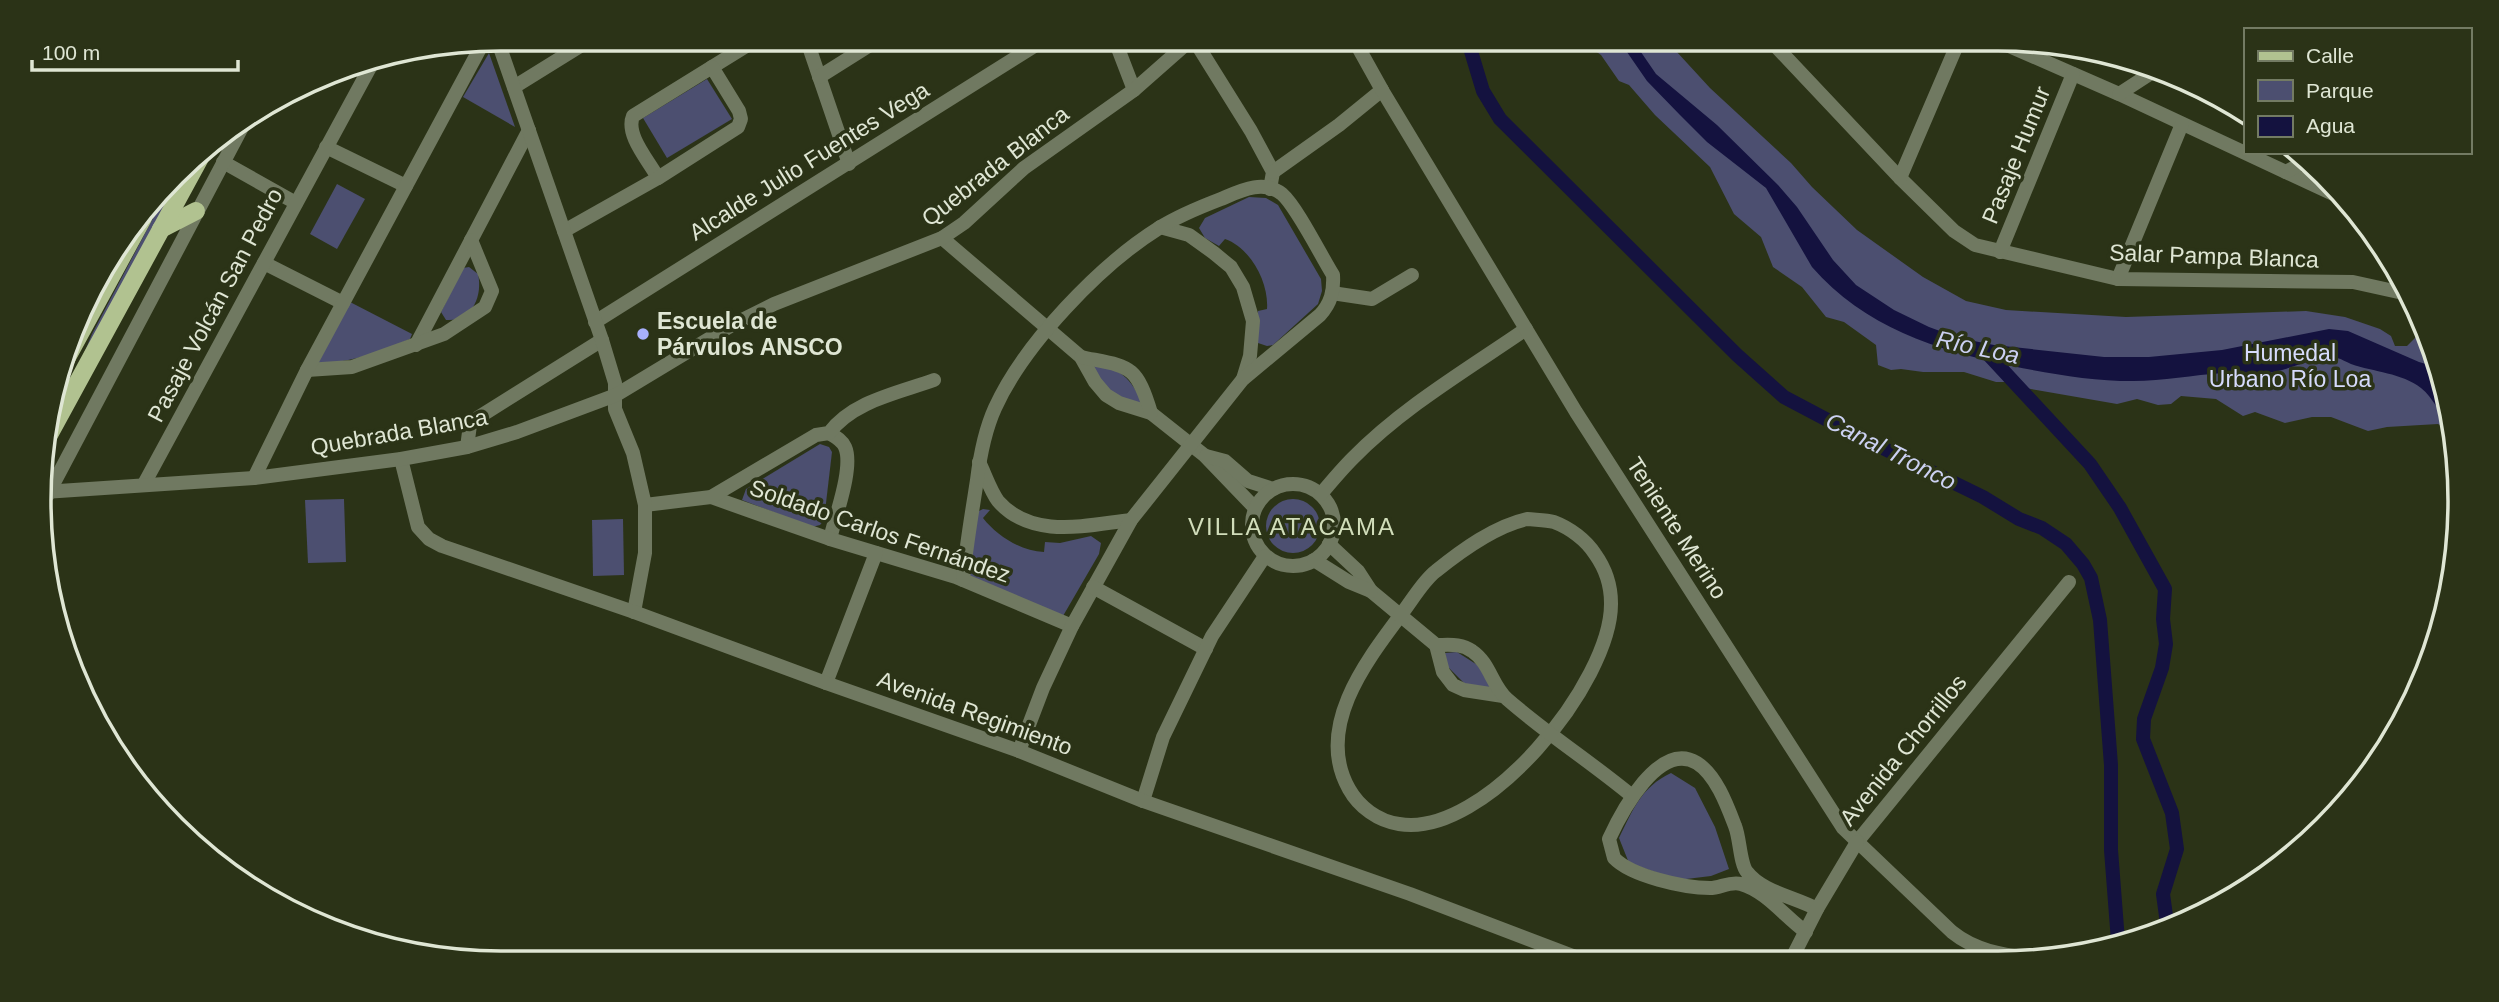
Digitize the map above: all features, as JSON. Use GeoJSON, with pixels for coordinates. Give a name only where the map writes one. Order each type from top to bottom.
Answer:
{"type":"FeatureCollection","features":[{"type":"Feature","properties":{"kind":"main road"},"geometry":{"type":"LineString","coordinates":[[58,418],[190,176]]}},
{"type":"Feature","properties":{"kind":"main road"},"geometry":{"type":"LineString","coordinates":[[161,229],[196,211]]}},
{"type":"Feature","properties":{"kind":"street"},"geometry":{"type":"LineString","coordinates":[[501,51],[602,340],[615,383],[615,409],[634,453],[645,505],[645,553],[634,612]]}},
{"type":"Feature","properties":{"kind":"street"},"geometry":{"type":"LineString","coordinates":[[514,87],[572,51]]}},
{"type":"Feature","properties":{"kind":"street"},"geometry":{"type":"LineString","coordinates":[[658,177],[631,132],[630,123],[633,116],[738,51]]}},
{"type":"Feature","properties":{"kind":"street"},"geometry":{"type":"LineString","coordinates":[[811,51],[849,164]]}},
{"type":"Feature","properties":{"kind":"street"},"geometry":{"type":"LineString","coordinates":[[820,77],[861,51]]}},
{"type":"Feature","properties":{"kind":"street","name":"Alcalde Julio Fuentes Vega"},"geometry":{"type":"LineString","coordinates":[[595,323],[1027,51]]}},
{"type":"Feature","properties":{"kind":"street"},"geometry":{"type":"LineString","coordinates":[[1119,51],[1134,90]]}},
{"type":"Feature","properties":{"kind":"street","name":"Quebrada Blanca"},"geometry":{"type":"LineString","coordinates":[[51,494],[144,484],[254,478],[401,459],[467,447],[517,432],[616,395],[732,325],[774,304],[942,238],[964,223],[1024,167],[1134,90],[1178,51]]}},
{"type":"Feature","properties":{"kind":"street"},"geometry":{"type":"LineString","coordinates":[[1201,51],[1273,172],[1270,188]]}},
{"type":"Feature","properties":{"kind":"street","name":"Teniente Merino"},"geometry":{"type":"LineString","coordinates":[[1360,51],[1576,412],[1835,817],[1857,842],[1967,943],[1989,951]]}},
{"type":"Feature","properties":{"kind":"street","name":"Salar Pampa Blanca"},"geometry":{"type":"LineString","coordinates":[[1785,51],[1900,178],[1954,231],[1975,246],[2118,279],[2353,282],[2396,292]]}},
{"type":"Feature","properties":{"kind":"street"},"geometry":{"type":"LineString","coordinates":[[1900,178],[1955,51]]}},
{"type":"Feature","properties":{"kind":"street"},"geometry":{"type":"LineString","coordinates":[[254,478],[307,370],[478,52]]}},
{"type":"Feature","properties":{"kind":"street"},"geometry":{"type":"LineString","coordinates":[[2023,52],[2244,153]]}},
{"type":"Feature","properties":{"kind":"street"},"geometry":{"type":"LineString","coordinates":[[564,231],[738,127],[741,119],[739,111],[712,67]]}},
{"type":"Feature","properties":{"kind":"street","name":"Pasaje Volcán San Pedro"},"geometry":{"type":"LineString","coordinates":[[144,484],[368,71]]}},
{"type":"Feature","properties":{"kind":"street","name":"Pasaje Humur"},"geometry":{"type":"LineString","coordinates":[[2000,253],[2073,74]]}},
{"type":"Feature","properties":{"kind":"street"},"geometry":{"type":"LineString","coordinates":[[2119,94],[2146,76]]}},
{"type":"Feature","properties":{"kind":"street"},"geometry":{"type":"LineString","coordinates":[[1273,172],[1339,125],[1382,90]]}},
{"type":"Feature","properties":{"kind":"street"},"geometry":{"type":"LineString","coordinates":[[2118,279],[2182,124]]}},
{"type":"Feature","properties":{"kind":"street"},"geometry":{"type":"LineString","coordinates":[[416,345],[529,130]]}},
{"type":"Feature","properties":{"kind":"street"},"geometry":{"type":"LineString","coordinates":[[52,484],[236,137]]}},
{"type":"Feature","properties":{"kind":"street"},"geometry":{"type":"LineString","coordinates":[[326,148],[406,186]]}},
{"type":"Feature","properties":{"kind":"street"},"geometry":{"type":"LineString","coordinates":[[2247,154],[2322,189]]}},
{"type":"Feature","properties":{"kind":"street"},"geometry":{"type":"LineString","coordinates":[[223,162],[296,203]]}},
{"type":"Feature","properties":{"kind":"street"},"geometry":{"type":"LineString","coordinates":[[2286,172],[2298,165]]}},
{"type":"Feature","properties":{"kind":"street"},"geometry":{"type":"LineString","coordinates":[[963,580],[966,538],[979,460],[995,408],[1021,365],[1047,330],[1079,294],[1123,254],[1160,227],[1248,188],[1270,188],[1281,194],[1333,275],[1329,304],[1320,315],[1243,379],[1131,520],[1072,626],[1042,688],[1019,751]]}},
{"type":"Feature","properties":{"kind":"street"},"geometry":{"type":"LineString","coordinates":[[1160,227],[1189,235],[1198,241],[1231,267],[1243,287],[1250,302],[1253,321],[1250,356],[1243,379]]}},
{"type":"Feature","properties":{"kind":"street"},"geometry":{"type":"LineString","coordinates":[[942,238],[1047,330],[1081,356],[1106,395],[1119,403],[1151,413],[1189,446],[1204,455],[1225,461],[1248,481],[1273,489]]}},
{"type":"Feature","properties":{"kind":"street"},"geometry":{"type":"LineString","coordinates":[[307,370],[352,367],[416,345],[444,334],[485,307],[492,291],[471,240]]}},
{"type":"Feature","properties":{"kind":"street"},"geometry":{"type":"LineString","coordinates":[[264,263],[343,303]]}},
{"type":"Feature","properties":{"kind":"street"},"geometry":{"type":"LineString","coordinates":[[1332,293],[1372,299],[1412,275]]}},
{"type":"Feature","properties":{"kind":"street"},"geometry":{"type":"LineString","coordinates":[[1321,494],[1354,457],[1380,434],[1426,398],[1526,329]]}},
{"type":"Feature","properties":{"kind":"street"},"geometry":{"type":"LineString","coordinates":[[467,447],[470,425],[479,417],[602,340]]}},
{"type":"Feature","properties":{"kind":"street"},"geometry":{"type":"LineString","coordinates":[[1081,356],[1119,365],[1135,374],[1143,386],[1151,413]]}},
{"type":"Feature","properties":{"kind":"street"},"geometry":{"type":"LineString","coordinates":[[829,433],[838,421],[857,408],[934,380]]}},
{"type":"Feature","properties":{"kind":"street"},"geometry":{"type":"LineString","coordinates":[[645,505],[711,497],[816,435],[829,433],[839,439],[846,449],[847,470],[830,539]]}},
{"type":"Feature","properties":{"kind":"street"},"geometry":{"type":"LineString","coordinates":[[1204,455],[1255,508]]}},
{"type":"Feature","properties":{"kind":"street","name":"Avenida Regimiento"},"geometry":{"type":"LineString","coordinates":[[401,459],[418,527],[429,539],[442,546],[1019,751],[1143,801],[1410,894],[1560,951]]}},
{"type":"Feature","properties":{"kind":"street"},"geometry":{"type":"LineString","coordinates":[[979,460],[999,501],[1032,524],[1074,528],[1131,520]]}},
{"type":"Feature","properties":{"kind":"street"},"geometry":{"type":"LineString","coordinates":[[1285,484],[1310,487],[1321,494],[1334,517],[1334,531],[1329,544],[1314,560],[1302,565],[1276,563],[1265,556],[1252,534],[1255,508],[1262,497],[1285,484]]}},
{"type":"Feature","properties":{"kind":"street","name":"Soldado Carlos Fernández"},"geometry":{"type":"LineString","coordinates":[[711,497],[830,539],[963,580],[1072,626]]}},
{"type":"Feature","properties":{"kind":"street"},"geometry":{"type":"LineString","coordinates":[[1527,519],[1553,522],[1589,544],[1603,566],[1611,605],[1605,635],[1595,661],[1580,692],[1551,735],[1506,780],[1482,797],[1450,816],[1421,824],[1400,825],[1369,812],[1354,798],[1343,778],[1337,755],[1337,735],[1344,709],[1363,672],[1434,572],[1509,523],[1527,519]]}},
{"type":"Feature","properties":{"kind":"street"},"geometry":{"type":"LineString","coordinates":[[1329,544],[1358,571],[1371,591],[1436,645],[1443,672],[1453,685],[1464,690],[1503,696]]}},
{"type":"Feature","properties":{"kind":"street"},"geometry":{"type":"LineString","coordinates":[[826,683],[876,552]]}},
{"type":"Feature","properties":{"kind":"street"},"geometry":{"type":"LineString","coordinates":[[1143,801],[1163,737],[1206,649],[1237,595],[1265,556]]}},
{"type":"Feature","properties":{"kind":"street"},"geometry":{"type":"LineString","coordinates":[[1314,560],[1349,582],[1371,591]]}},
{"type":"Feature","properties":{"kind":"street","name":"Avenida Chorrillos"},"geometry":{"type":"LineString","coordinates":[[1796,951],[1857,842],[2070,582]]}},
{"type":"Feature","properties":{"kind":"street"},"geometry":{"type":"LineString","coordinates":[[1093,587],[1206,649]]}},
{"type":"Feature","properties":{"kind":"street"},"geometry":{"type":"LineString","coordinates":[[1436,645],[1460,645],[1475,653],[1485,663],[1503,696],[1632,796]]}},
{"type":"Feature","properties":{"kind":"street"},"geometry":{"type":"LineString","coordinates":[[1734,883],[1744,870],[1740,839],[1715,783],[1698,764],[1680,760],[1665,763],[1632,796],[1609,839],[1610,850],[1619,864],[1680,885],[1712,888],[1734,883],[1757,892],[1806,932]]}},
{"type":"Feature","properties":{"kind":"street"},"geometry":{"type":"LineString","coordinates":[[1744,870],[1770,889],[1817,909]]}},
{"type":"Feature","properties":{"kind":"green space","name":"Humedal Urbano Río Loa"},"geometry":{"type":"Polygon","coordinates":[[[1595,51],[1676,51],[1710,88],[1791,163],[1857,230],[1923,277],[1966,301],[2006,310],[2126,317],[2306,311],[2345,317],[2380,329],[2391,336],[2395,346],[2407,346],[2417,336],[2433,384],[2442,426],[2387,427],[2368,431],[2331,417],[2312,417],[2285,423],[2255,412],[2243,416],[2216,399],[2181,396],[2171,404],[2158,405],[2137,399],[2117,404],[1996,382],[1964,372],[1891,370],[1878,365],[1876,345],[1844,322],[1826,317],[1802,287],[1773,267],[1761,237],[1734,214],[1710,167],[1655,115],[1629,85],[1619,81],[1595,51]]]}},
{"type":"Feature","properties":{"kind":"green space"},"geometry":{"type":"Polygon","coordinates":[[[489,53],[515,127],[463,97],[489,53]]]}},
{"type":"Feature","properties":{"kind":"green space"},"geometry":{"type":"Polygon","coordinates":[[[707,79],[732,119],[667,158],[643,118],[707,79]]]}},
{"type":"Feature","properties":{"kind":"green space"},"geometry":{"type":"Polygon","coordinates":[[[337,184],[365,199],[337,249],[310,234],[337,184]]]}},
{"type":"Feature","properties":{"kind":"green space"},"geometry":{"type":"Polygon","coordinates":[[[176,190],[71,385],[92,334],[157,210],[176,190]]]}},
{"type":"Feature","properties":{"kind":"green space"},"geometry":{"type":"Polygon","coordinates":[[[1249,197],[1266,198],[1278,205],[1321,279],[1322,291],[1318,304],[1273,345],[1267,346],[1258,343],[1258,311],[1267,309],[1267,299],[1256,268],[1243,250],[1225,239],[1219,246],[1205,238],[1199,228],[1205,218],[1249,197]]]}},
{"type":"Feature","properties":{"kind":"green space"},"geometry":{"type":"Polygon","coordinates":[[[469,267],[478,274],[479,291],[474,306],[463,317],[446,320],[441,312],[463,268],[469,267]]]}},
{"type":"Feature","properties":{"kind":"green space"},"geometry":{"type":"Polygon","coordinates":[[[350,302],[412,334],[410,339],[354,359],[318,363],[350,302]]]}},
{"type":"Feature","properties":{"kind":"green space"},"geometry":{"type":"Polygon","coordinates":[[[1092,363],[1110,367],[1124,376],[1143,404],[1125,399],[1111,391],[1100,380],[1092,363]]]}},
{"type":"Feature","properties":{"kind":"green space"},"geometry":{"type":"Polygon","coordinates":[[[820,444],[829,447],[832,452],[824,520],[820,525],[812,527],[742,500],[746,489],[820,444]]]}},
{"type":"Feature","properties":{"kind":"green space"},"geometry":{"type":"Polygon","coordinates":[[[344,499],[346,562],[308,563],[305,500],[344,499]]]}},
{"type":"Feature","properties":{"kind":"green space"},"geometry":{"type":"Polygon","coordinates":[[[1298,499],[1308,503],[1316,511],[1320,526],[1316,541],[1308,549],[1288,553],[1278,549],[1270,541],[1266,521],[1270,511],[1278,503],[1298,499]]]}},
{"type":"Feature","properties":{"kind":"green space"},"geometry":{"type":"Polygon","coordinates":[[[990,510],[983,518],[995,531],[1027,549],[1044,552],[1045,542],[1060,543],[1091,536],[1101,543],[1099,554],[1063,616],[970,576],[973,525],[979,511],[990,510]]]}},
{"type":"Feature","properties":{"kind":"green space"},"geometry":{"type":"Polygon","coordinates":[[[623,519],[624,575],[593,576],[592,520],[623,519]]]}},
{"type":"Feature","properties":{"kind":"green space"},"geometry":{"type":"Polygon","coordinates":[[[1457,652],[1479,666],[1492,688],[1465,684],[1446,665],[1445,653],[1457,652]]]}},
{"type":"Feature","properties":{"kind":"green space"},"geometry":{"type":"Polygon","coordinates":[[[1671,773],[1695,788],[1715,827],[1729,869],[1711,876],[1678,880],[1629,863],[1619,838],[1645,792],[1671,773]]]}},
{"type":"Feature","properties":{"kind":"water","name":"Río Loa"},"geometry":{"type":"Polygon","coordinates":[[[1626,51],[1640,51],[1656,74],[1717,125],[1778,185],[1797,207],[1833,260],[1856,285],[1894,310],[1929,327],[1959,338],[1994,345],[2104,357],[2149,357],[2222,350],[2329,329],[2348,331],[2427,364],[2440,412],[2425,392],[2413,383],[2337,358],[2321,358],[2265,373],[2118,381],[2072,376],[1984,360],[1903,333],[1854,306],[1832,288],[1812,267],[1766,188],[1707,142],[1647,81],[1626,51]]]}},
{"type":"Feature","properties":{"kind":"waterway","name":"Canal Tronco"},"geometry":{"type":"LineString","coordinates":[[1471,51],[1483,91],[1500,119],[1737,355],[1784,397],[1983,497],[2019,519],[2042,528],[2066,544],[2083,564],[2091,578],[2100,620],[2111,765],[2111,850],[2118,935]]}},
{"type":"Feature","properties":{"kind":"waterway","name":"Río Loa"},"geometry":{"type":"LineString","coordinates":[[1986,352],[2090,464],[2120,508],[2165,589],[2163,619],[2166,644],[2162,668],[2144,719],[2143,739],[2172,813],[2177,849],[2163,894],[2167,918]]}},
{"type":"Feature","properties":{"kind":"place","name":"Escuela de Párvulos ANSCO"},"geometry":{"type":"Point","coordinates":[643,334]}},
{"type":"Feature","properties":{"kind":"district","name":"VILLA ATACAMA"},"geometry":{"type":"Point","coordinates":[1292,526]}}]}
